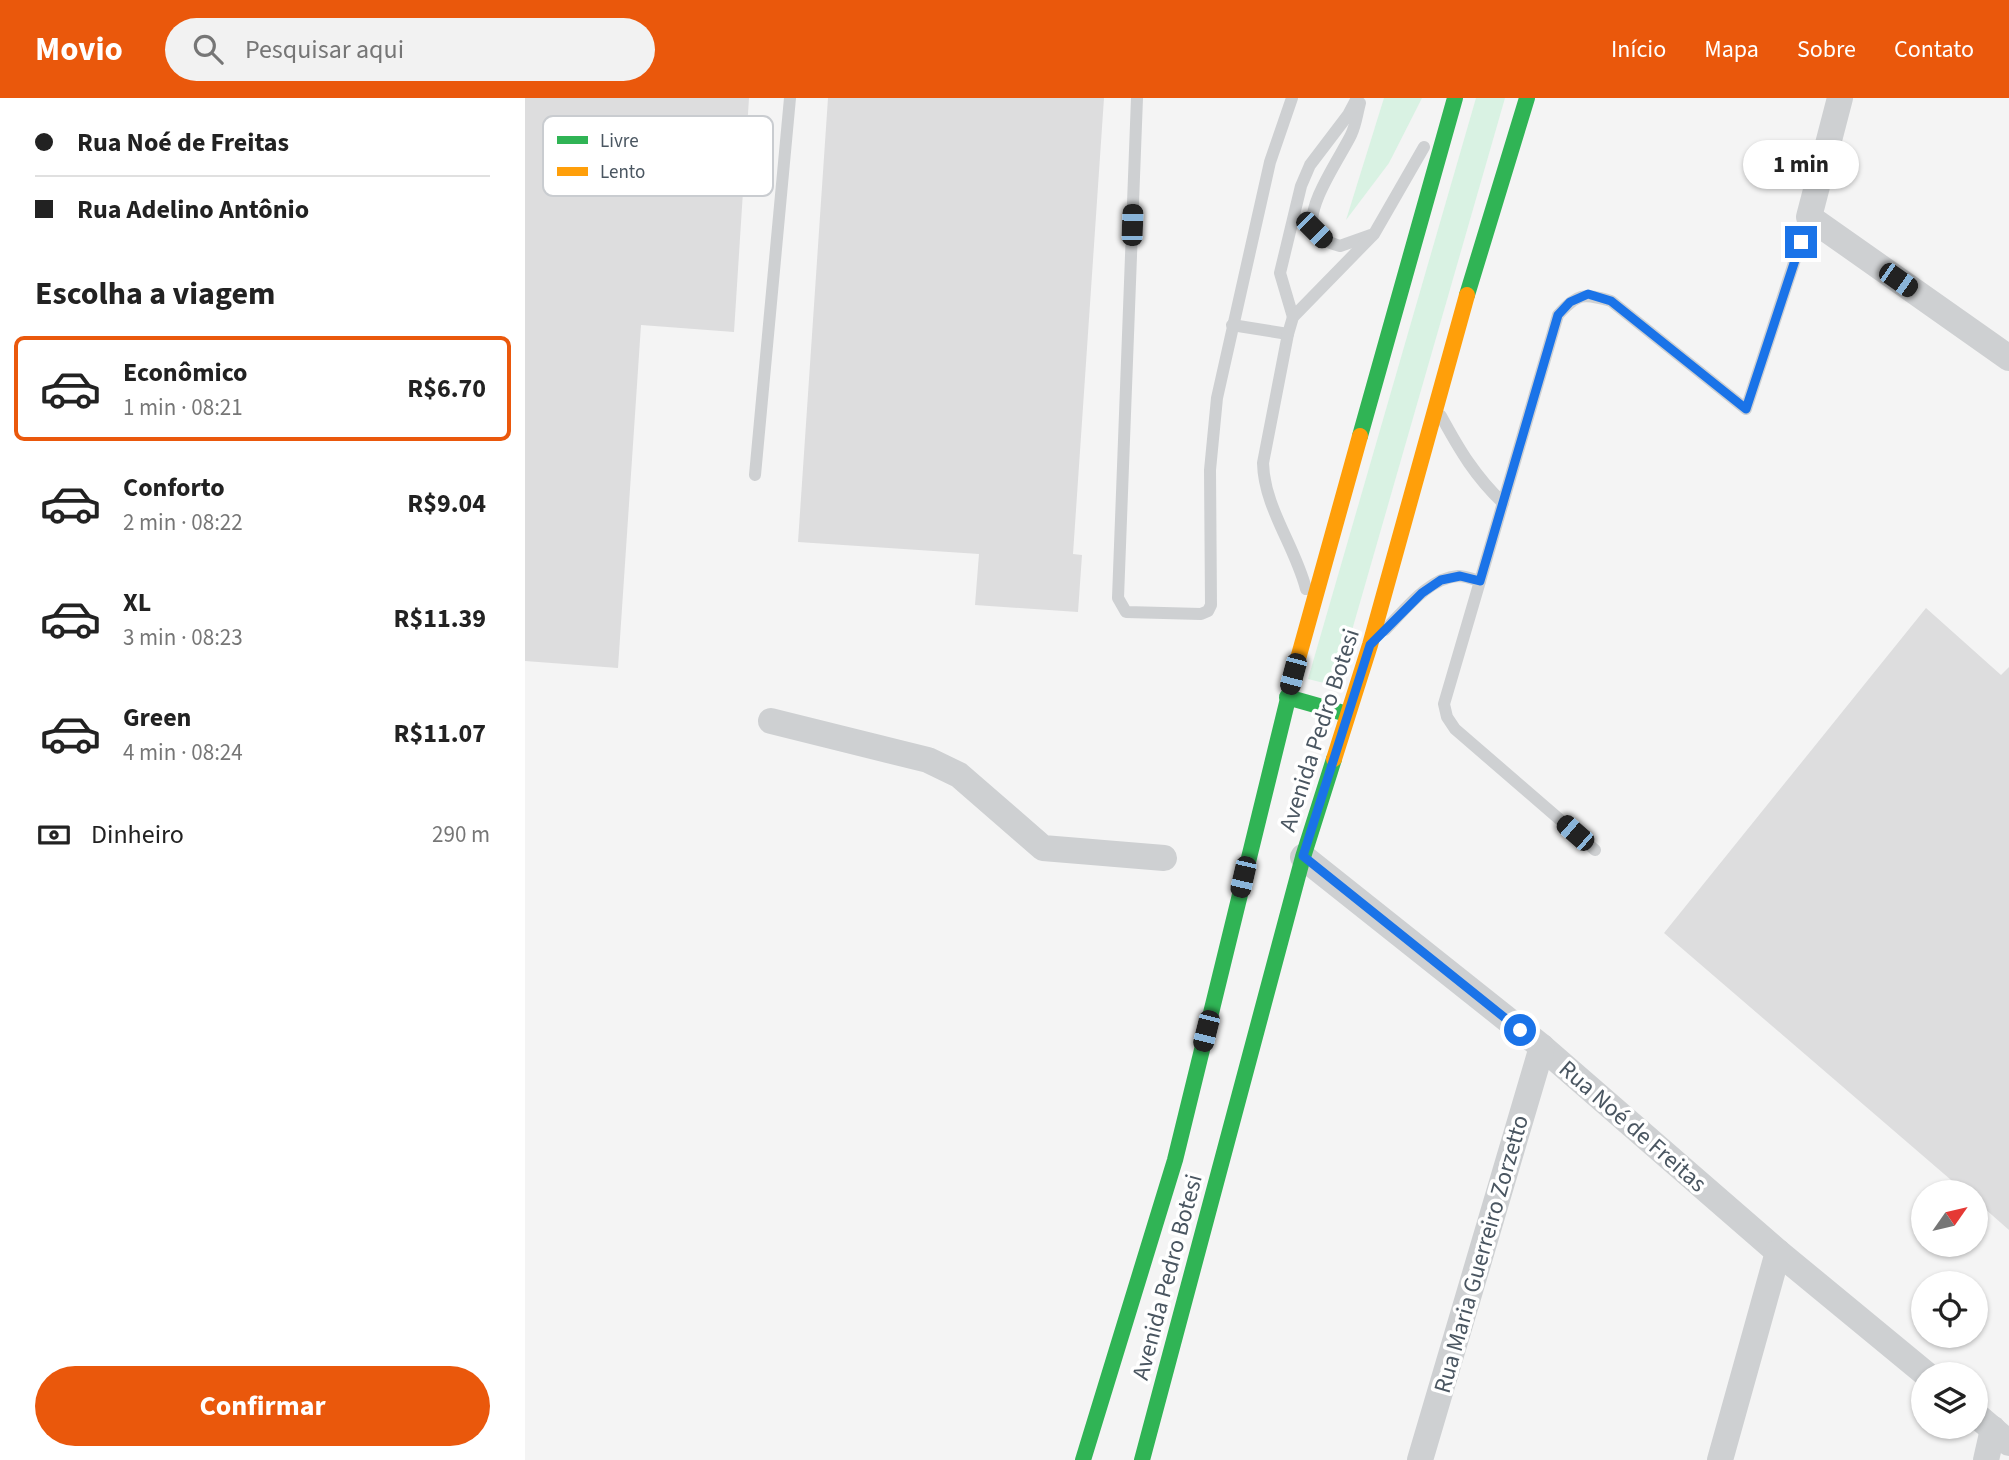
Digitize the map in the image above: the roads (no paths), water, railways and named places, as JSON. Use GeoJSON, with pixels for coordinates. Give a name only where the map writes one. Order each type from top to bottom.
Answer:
{"type":"FeatureCollection","features":[{"type":"Feature","properties":{"kind":"main road","name":"Avenida Pedro Botesi"},"geometry":{"type":"LineString","coordinates":[[1083,1460],[1175,1160],[1287,697],[1453,98]]}},
{"type":"Feature","properties":{"kind":"main road","name":"Avenida Pedro Botesi"},"geometry":{"type":"LineString","coordinates":[[1142,1460],[1303,856],[1370,645],[1447,362],[1527,98]]}},
{"type":"Feature","properties":{"kind":"main road"},"geometry":{"type":"LineString","coordinates":[[1287,697],[1347,714]]}},
{"type":"Feature","properties":{"kind":"street"},"geometry":{"type":"LineString","coordinates":[[1840,98],[1809,217],[2009,358]]}},
{"type":"Feature","properties":{"kind":"street"},"geometry":{"type":"LineString","coordinates":[[771,721],[928,760],[959,775],[1043,848],[1164,858]]}},
{"type":"Feature","properties":{"kind":"street","name":"Rua Noé de Freitas"},"geometry":{"type":"LineString","coordinates":[[1303,856],[1542,1047],[1778,1252],[1911,1362]]}},
{"type":"Feature","properties":{"kind":"street","name":"Rua Maria Guerreiro Zorzetto"},"geometry":{"type":"LineString","coordinates":[[1420,1460],[1542,1047]]}},
{"type":"Feature","properties":{"kind":"street"},"geometry":{"type":"LineString","coordinates":[[1720,1460],[1778,1252]]}},
{"type":"Feature","properties":{"kind":"street"},"geometry":{"type":"LineString","coordinates":[[1986,1460],[1993,1429]]}},
{"type":"Feature","properties":{"kind":"lane"},"geometry":{"type":"LineString","coordinates":[[755,475],[790,98]]}},
{"type":"Feature","properties":{"kind":"lane"},"geometry":{"type":"LineString","coordinates":[[1137,98],[1118,598],[1126,612],[1201,614],[1208,611],[1211,605],[1210,470],[1217,398],[1269,162],[1291,98]]}},
{"type":"Feature","properties":{"kind":"lane"},"geometry":{"type":"LineString","coordinates":[[1359,98],[1353,131],[1315,202],[1311,217],[1314,230],[1325,241],[1340,246],[1374,234]]}},
{"type":"Feature","properties":{"kind":"lane"},"geometry":{"type":"LineString","coordinates":[[1293,317],[1280,273],[1300,186],[1310,165],[1359,98]]}},
{"type":"Feature","properties":{"kind":"lane"},"geometry":{"type":"LineString","coordinates":[[1311,607],[1293,550],[1263,483],[1263,463],[1288,334],[1293,317],[1374,234],[1453,98]]}},
{"type":"Feature","properties":{"kind":"lane"},"geometry":{"type":"LineString","coordinates":[[1595,850],[1455,729],[1447,717],[1444,704],[1558,315],[1570,302],[1588,294],[1611,301],[1746,409],[1809,217]]}},
{"type":"Feature","properties":{"kind":"lane"},"geometry":{"type":"LineString","coordinates":[[1232,325],[1288,334]]}},
{"type":"Feature","properties":{"kind":"lane"},"geometry":{"type":"LineString","coordinates":[[1436,408],[1465,461],[1481,482],[1503,503]]}},
{"type":"Feature","properties":{"kind":"lane"},"geometry":{"type":"LineString","coordinates":[[1370,645],[1422,593],[1441,580],[1460,576],[1480,581]]}}]}
